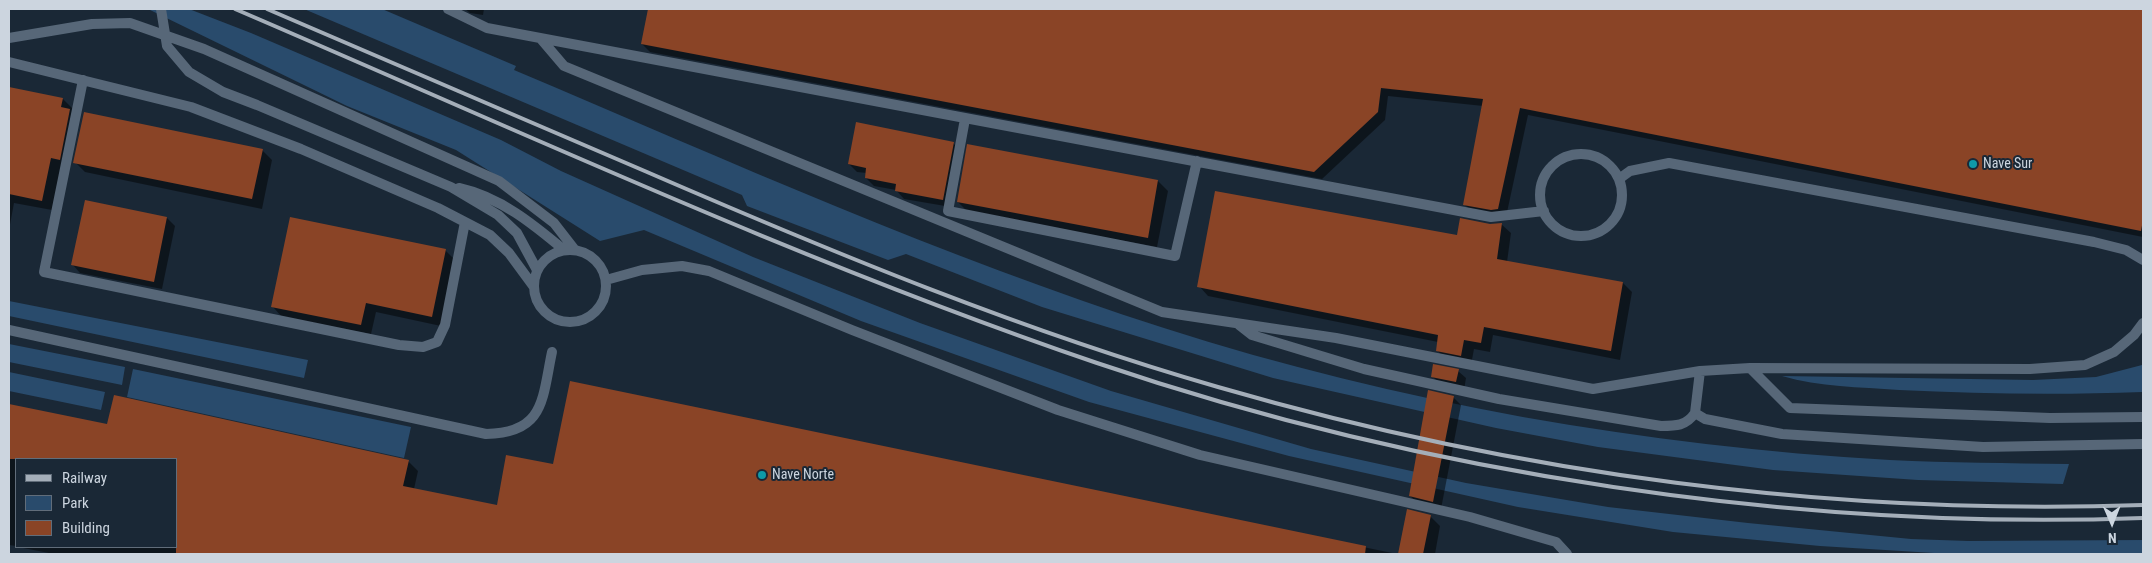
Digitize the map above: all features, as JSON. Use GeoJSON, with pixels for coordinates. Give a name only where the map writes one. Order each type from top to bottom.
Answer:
{"type":"FeatureCollection","features":[{"type":"Feature","properties":{"kind":"lane"},"geometry":{"type":"LineString","coordinates":[[162,9],[168,46],[189,72],[223,92],[451,187],[498,215],[517,233],[537,270]]}},
{"type":"Feature","properties":{"kind":"lane"},"geometry":{"type":"LineString","coordinates":[[448,9],[487,28],[541,39],[1491,217],[1544,212]]}},
{"type":"Feature","properties":{"kind":"lane"},"geometry":{"type":"LineString","coordinates":[[9,38],[92,24],[130,23],[204,49],[499,181],[554,223],[575,250]]}},
{"type":"Feature","properties":{"kind":"lane"},"geometry":{"type":"LineString","coordinates":[[541,39],[564,66],[1162,312],[1336,338],[1593,389],[1700,371],[1750,368],[2030,368],[2085,365],[2114,352],[2134,335],[2143,323]]}},
{"type":"Feature","properties":{"kind":"lane"},"geometry":{"type":"LineString","coordinates":[[9,62],[191,107],[301,149],[438,208],[490,235],[509,253],[534,288],[539,306],[548,315],[559,320],[572,322],[584,319],[594,313],[602,303],[606,291],[606,280],[595,260],[586,253],[564,250],[544,260],[537,270],[534,288]]}},
{"type":"Feature","properties":{"kind":"lane"},"geometry":{"type":"LineString","coordinates":[[83,80],[44,272],[399,345],[423,347],[437,342],[444,325],[465,222]]}},
{"type":"Feature","properties":{"kind":"lane"},"geometry":{"type":"LineString","coordinates":[[964,119],[948,211],[1175,256],[1196,161]]}},
{"type":"Feature","properties":{"kind":"lane"},"geometry":{"type":"LineString","coordinates":[[1583,154],[1594,156],[1609,165],[1619,179],[1622,202],[1619,213],[1612,223],[1602,231],[1591,235],[1568,234],[1556,228],[1544,212],[1540,191],[1544,178],[1552,166],[1561,159],[1583,154]]}},
{"type":"Feature","properties":{"kind":"lane"},"geometry":{"type":"LineString","coordinates":[[1619,179],[1630,171],[1669,163],[2094,242],[2126,250],[2143,260]]}},
{"type":"Feature","properties":{"kind":"lane"},"geometry":{"type":"LineString","coordinates":[[451,187],[476,192],[507,208],[564,250]]}},
{"type":"Feature","properties":{"kind":"lane"},"geometry":{"type":"LineString","coordinates":[[606,280],[642,270],[682,266],[709,271],[852,330],[1058,410],[1200,455],[1470,518],[1556,542],[1566,554]]}},
{"type":"Feature","properties":{"kind":"lane"},"geometry":{"type":"LineString","coordinates":[[1238,323],[1252,335],[1364,369],[1498,399],[1661,426],[1680,426],[1690,421],[1695,413],[1700,371]]}},
{"type":"Feature","properties":{"kind":"lane"},"geometry":{"type":"LineString","coordinates":[[9,330],[486,434],[502,434],[530,422],[540,408],[552,352]]}},
{"type":"Feature","properties":{"kind":"lane"},"geometry":{"type":"LineString","coordinates":[[1750,368],[1790,408],[2050,418],[2143,417]]}},
{"type":"Feature","properties":{"kind":"lane"},"geometry":{"type":"LineString","coordinates":[[1695,413],[1705,419],[1782,434],[1983,447],[2143,444]]}},
{"type":"Feature","properties":{"kind":"green space"},"geometry":{"type":"Polygon","coordinates":[[[148,9],[189,9],[251,33],[501,140],[561,171],[753,257],[920,323],[1111,391],[1311,449],[1466,483],[1608,507],[1911,539],[1968,541],[2143,540],[2143,554],[1950,554],[1820,546],[1673,532],[1518,507],[1289,456],[1089,402],[861,321],[644,230],[600,241],[456,150],[347,106],[148,9]]]}},
{"type":"Feature","properties":{"kind":"green space"},"geometry":{"type":"Polygon","coordinates":[[[304,9],[382,9],[516,66],[514,70],[917,239],[1081,300],[1252,355],[1432,399],[1614,432],[1706,444],[1890,460],[2069,464],[2063,484],[1918,480],[1773,470],[1598,447],[1496,428],[1273,378],[1042,307],[906,254],[888,260],[747,206],[742,195],[304,9]]]}},
{"type":"Feature","properties":{"kind":"green space"},"geometry":{"type":"Polygon","coordinates":[[[9,301],[308,360],[304,378],[9,316],[9,301]]]}},
{"type":"Feature","properties":{"kind":"green space"},"geometry":{"type":"Polygon","coordinates":[[[9,344],[125,367],[122,385],[9,362],[9,344]]]}},
{"type":"Feature","properties":{"kind":"green space"},"geometry":{"type":"Polygon","coordinates":[[[2142,365],[2143,392],[2113,393],[2021,394],[1899,390],[1825,384],[1782,376],[2033,380],[2096,377],[2142,365]]]}},
{"type":"Feature","properties":{"kind":"green space"},"geometry":{"type":"Polygon","coordinates":[[[133,369],[411,427],[404,458],[127,397],[133,369]]]}},
{"type":"Feature","properties":{"kind":"green space"},"geometry":{"type":"Polygon","coordinates":[[[9,372],[105,392],[101,410],[9,391],[9,372]]]}},
{"type":"Feature","properties":{"kind":"building","name":"Nave Sur"},"geometry":{"type":"Polygon","coordinates":[[[648,9],[2143,9],[2143,220],[2141,231],[1520,108],[1498,209],[1491,210],[1463,205],[1483,99],[1381,88],[1378,112],[1314,172],[641,44],[648,9]]]}},
{"type":"Feature","properties":{"kind":"building"},"geometry":{"type":"Polygon","coordinates":[[[9,87],[63,98],[61,107],[70,109],[60,160],[51,158],[42,201],[9,194],[9,87]]]}},
{"type":"Feature","properties":{"kind":"building"},"geometry":{"type":"Polygon","coordinates":[[[84,112],[263,149],[252,199],[73,163],[84,112]]]}},
{"type":"Feature","properties":{"kind":"building"},"geometry":{"type":"Polygon","coordinates":[[[856,122],[954,142],[943,200],[895,191],[896,184],[865,178],[866,168],[848,164],[856,122]]]}},
{"type":"Feature","properties":{"kind":"building"},"geometry":{"type":"Polygon","coordinates":[[[967,144],[1158,180],[1148,238],[957,202],[967,144]]]}},
{"type":"Feature","properties":{"kind":"building"},"geometry":{"type":"Polygon","coordinates":[[[1215,191],[1457,235],[1460,218],[1490,224],[1502,223],[1497,259],[1623,282],[1611,351],[1484,327],[1481,343],[1464,340],[1461,356],[1436,351],[1438,335],[1197,287],[1215,191]]]}},
{"type":"Feature","properties":{"kind":"building"},"geometry":{"type":"Polygon","coordinates":[[[85,200],[167,217],[154,282],[71,265],[85,200]]]}},
{"type":"Feature","properties":{"kind":"building"},"geometry":{"type":"Polygon","coordinates":[[[290,217],[446,249],[432,317],[366,303],[361,325],[271,307],[290,217]]]}},
{"type":"Feature","properties":{"kind":"building"},"geometry":{"type":"Polygon","coordinates":[[[1433,364],[1459,369],[1456,382],[1431,377],[1433,364]]]}},
{"type":"Feature","properties":{"kind":"building","name":"Nave Norte"},"geometry":{"type":"Polygon","coordinates":[[[570,381],[1366,546],[1365,554],[176,554],[176,548],[178,548],[178,458],[9,459],[9,404],[107,424],[114,395],[409,460],[403,486],[497,505],[506,455],[553,464],[570,381]]]}},
{"type":"Feature","properties":{"kind":"building"},"geometry":{"type":"Polygon","coordinates":[[[1428,390],[1454,396],[1433,502],[1409,496],[1428,390]]]}},
{"type":"Feature","properties":{"kind":"building"},"geometry":{"type":"Polygon","coordinates":[[[1407,509],[1431,515],[1423,554],[1398,554],[1407,509]]]}},
{"type":"Feature","properties":{"kind":"railway"},"geometry":{"type":"LineString","coordinates":[[235,9],[555,148],[878,283],[1097,363],[1221,402],[1350,436],[1481,464],[1613,487],[1747,504],[1880,515],[2013,520],[2143,518]]}},
{"type":"Feature","properties":{"kind":"railway"},"geometry":{"type":"LineString","coordinates":[[267,9],[717,202],[929,289],[1001,316],[1145,365],[1331,418],[1445,444],[1560,465],[1676,483],[1792,495],[1909,503],[2026,507],[2143,505]]}},
{"type":"Feature","properties":{"kind":"place","name":"Nave Sur"},"geometry":{"type":"Point","coordinates":[1973,164]}},
{"type":"Feature","properties":{"kind":"place","name":"Nave Norte"},"geometry":{"type":"Point","coordinates":[762,475]}}]}
